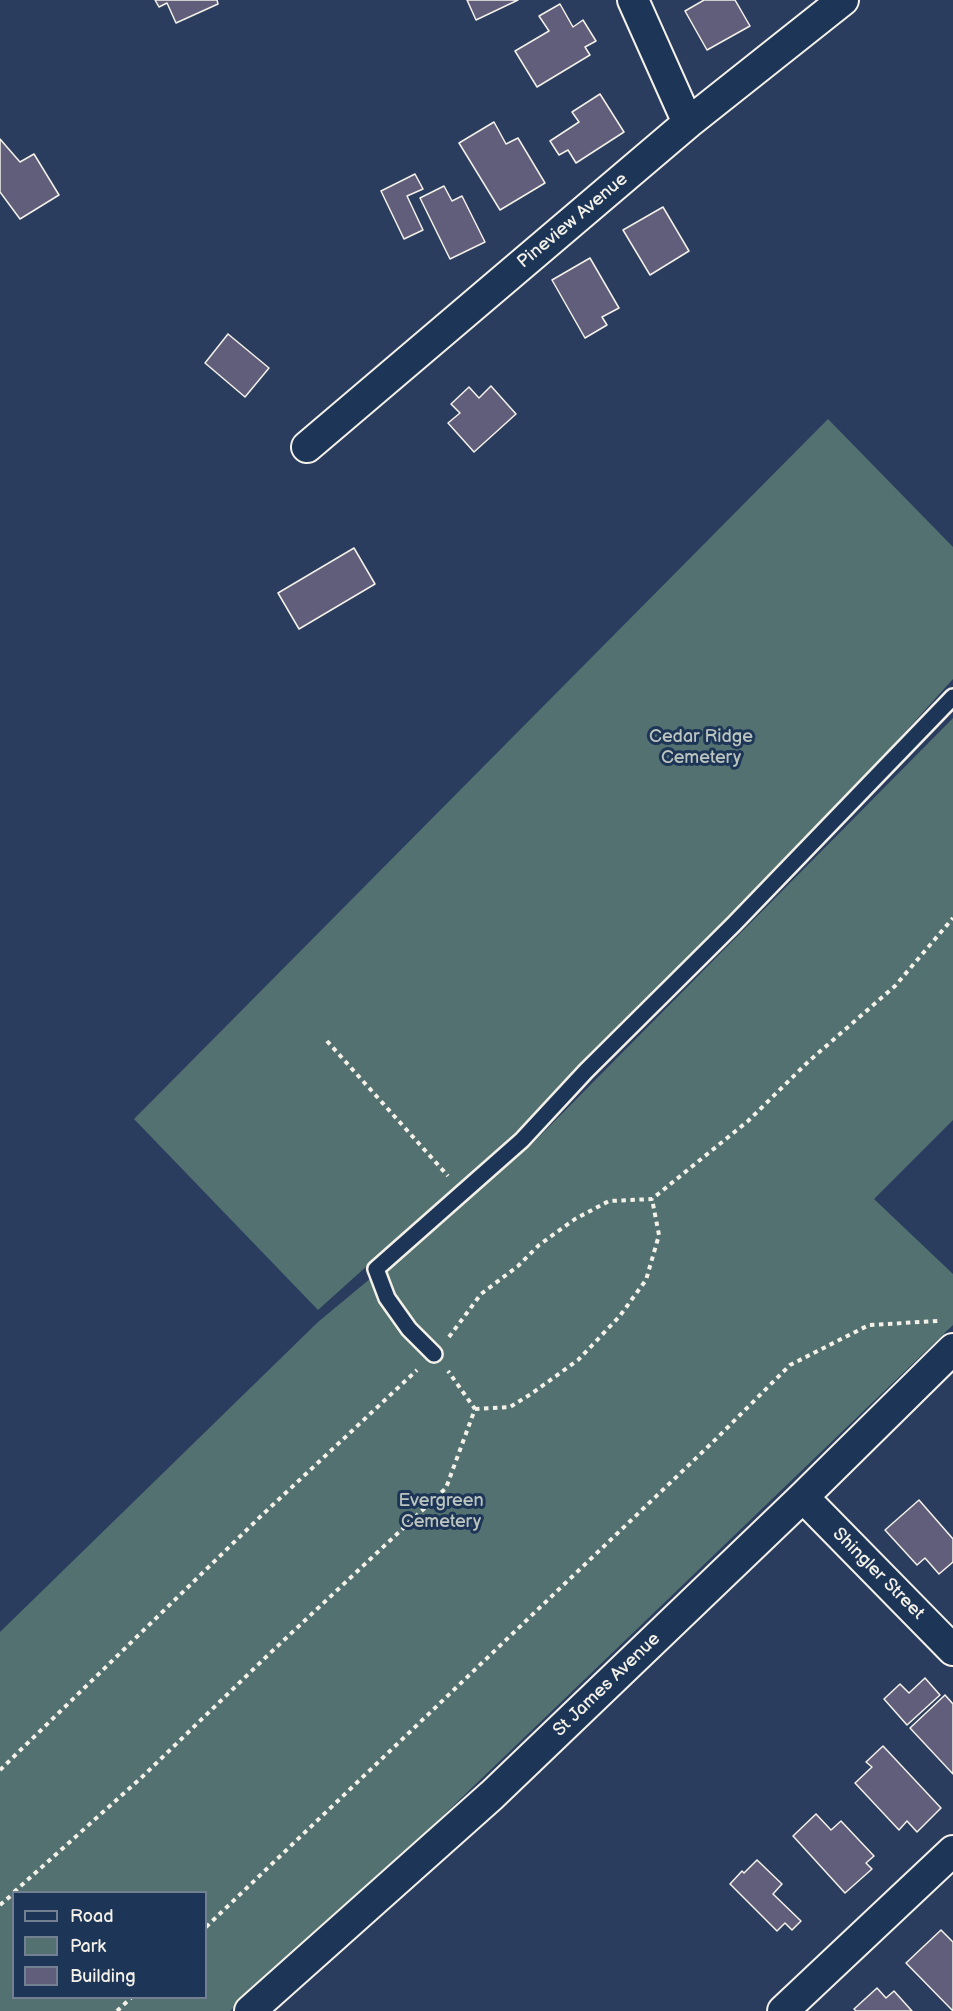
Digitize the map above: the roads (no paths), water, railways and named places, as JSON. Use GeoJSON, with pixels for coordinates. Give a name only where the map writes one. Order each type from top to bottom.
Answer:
{"type":"FeatureCollection","features":[{"type":"Feature","properties":{"kind":"street"},"geometry":{"type":"LineString","coordinates":[[633,0],[688,123]]}},
{"type":"Feature","properties":{"kind":"street","name":"Pineview Avenue"},"geometry":{"type":"LineString","coordinates":[[307,447],[688,123],[843,0]]}},
{"type":"Feature","properties":{"kind":"street","name":"St James Avenue"},"geometry":{"type":"LineString","coordinates":[[250,2011],[492,1795],[803,1497],[953,1349]]}},
{"type":"Feature","properties":{"kind":"street","name":"Shingler Street"},"geometry":{"type":"LineString","coordinates":[[803,1497],[953,1650]]}},
{"type":"Feature","properties":{"kind":"street"},"geometry":{"type":"LineString","coordinates":[[783,2011],[953,1851]]}},
{"type":"Feature","properties":{"kind":"lane"},"geometry":{"type":"LineString","coordinates":[[434,1354],[409,1329],[387,1298],[376,1269],[522,1140],[953,697]]}},
{"type":"Feature","properties":{"kind":"park label","name":"Cedar Ridge Cemetery"},"geometry":{"type":"Point","coordinates":[701,747]}},
{"type":"Feature","properties":{"kind":"park label","name":"Evergreen Cemetery"},"geometry":{"type":"Point","coordinates":[441,1511]}}]}
